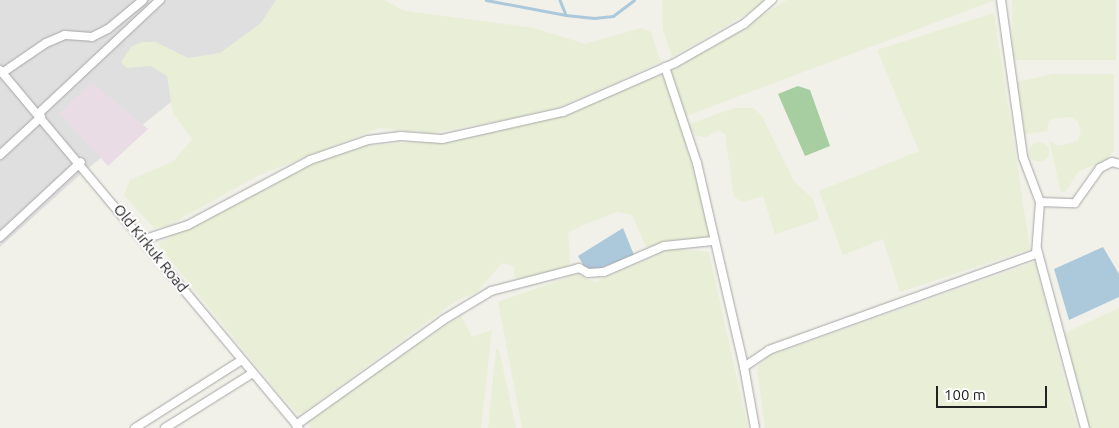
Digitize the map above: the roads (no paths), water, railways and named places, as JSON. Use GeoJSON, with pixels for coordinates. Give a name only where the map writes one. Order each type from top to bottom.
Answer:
{"type":"FeatureCollection","features":[{"type":"Feature","properties":{"kind":"street"},"geometry":{"type":"LineString","coordinates":[[1,71],[46,43],[65,35],[92,37],[108,29],[143,0]]}},
{"type":"Feature","properties":{"kind":"street"},"geometry":{"type":"LineString","coordinates":[[0,155],[160,0]]}},
{"type":"Feature","properties":{"kind":"street"},"geometry":{"type":"LineString","coordinates":[[145,239],[188,225],[310,160],[368,140],[401,136],[442,140],[479,128],[508,126],[563,112],[666,67],[744,24],[772,0]]}},
{"type":"Feature","properties":{"kind":"street"},"geometry":{"type":"LineString","coordinates":[[744,367],[769,350],[1036,254],[1040,202],[1023,157],[1001,0]]}},
{"type":"Feature","properties":{"kind":"street"},"geometry":{"type":"LineString","coordinates":[[666,67],[697,163],[713,241],[744,367],[755,428]]}},
{"type":"Feature","properties":{"kind":"street","name":"Old Kirkuk Road"},"geometry":{"type":"LineString","coordinates":[[1,71],[81,162],[145,239],[240,361],[298,426]]}},
{"type":"Feature","properties":{"kind":"street"},"geometry":{"type":"LineString","coordinates":[[0,237],[81,162]]}},
{"type":"Feature","properties":{"kind":"street"},"geometry":{"type":"LineString","coordinates":[[1040,202],[1075,203],[1100,168],[1112,162],[1119,164]]}},
{"type":"Feature","properties":{"kind":"street"},"geometry":{"type":"LineString","coordinates":[[298,426],[442,320],[490,291],[579,268],[588,273],[604,272],[664,246],[713,241]]}},
{"type":"Feature","properties":{"kind":"street"},"geometry":{"type":"LineString","coordinates":[[1036,246],[1085,428]]}},
{"type":"Feature","properties":{"kind":"street"},"geometry":{"type":"LineString","coordinates":[[135,428],[240,361]]}},
{"type":"Feature","properties":{"kind":"street"},"geometry":{"type":"LineString","coordinates":[[165,428],[251,374]]}},
{"type":"Feature","properties":{"kind":"water"},"geometry":{"type":"Polygon","coordinates":[[[623,228],[634,255],[588,273],[578,256],[623,228]]]}},
{"type":"Feature","properties":{"kind":"water"},"geometry":{"type":"Polygon","coordinates":[[[1103,247],[1119,274],[1119,297],[1069,320],[1054,269],[1103,247]]]}},
{"type":"Feature","properties":{"kind":"waterway"},"geometry":{"type":"LineString","coordinates":[[486,0],[566,15]]}},
{"type":"Feature","properties":{"kind":"waterway"},"geometry":{"type":"LineString","coordinates":[[560,0],[566,15],[594,18],[613,16],[634,0]]}}]}
